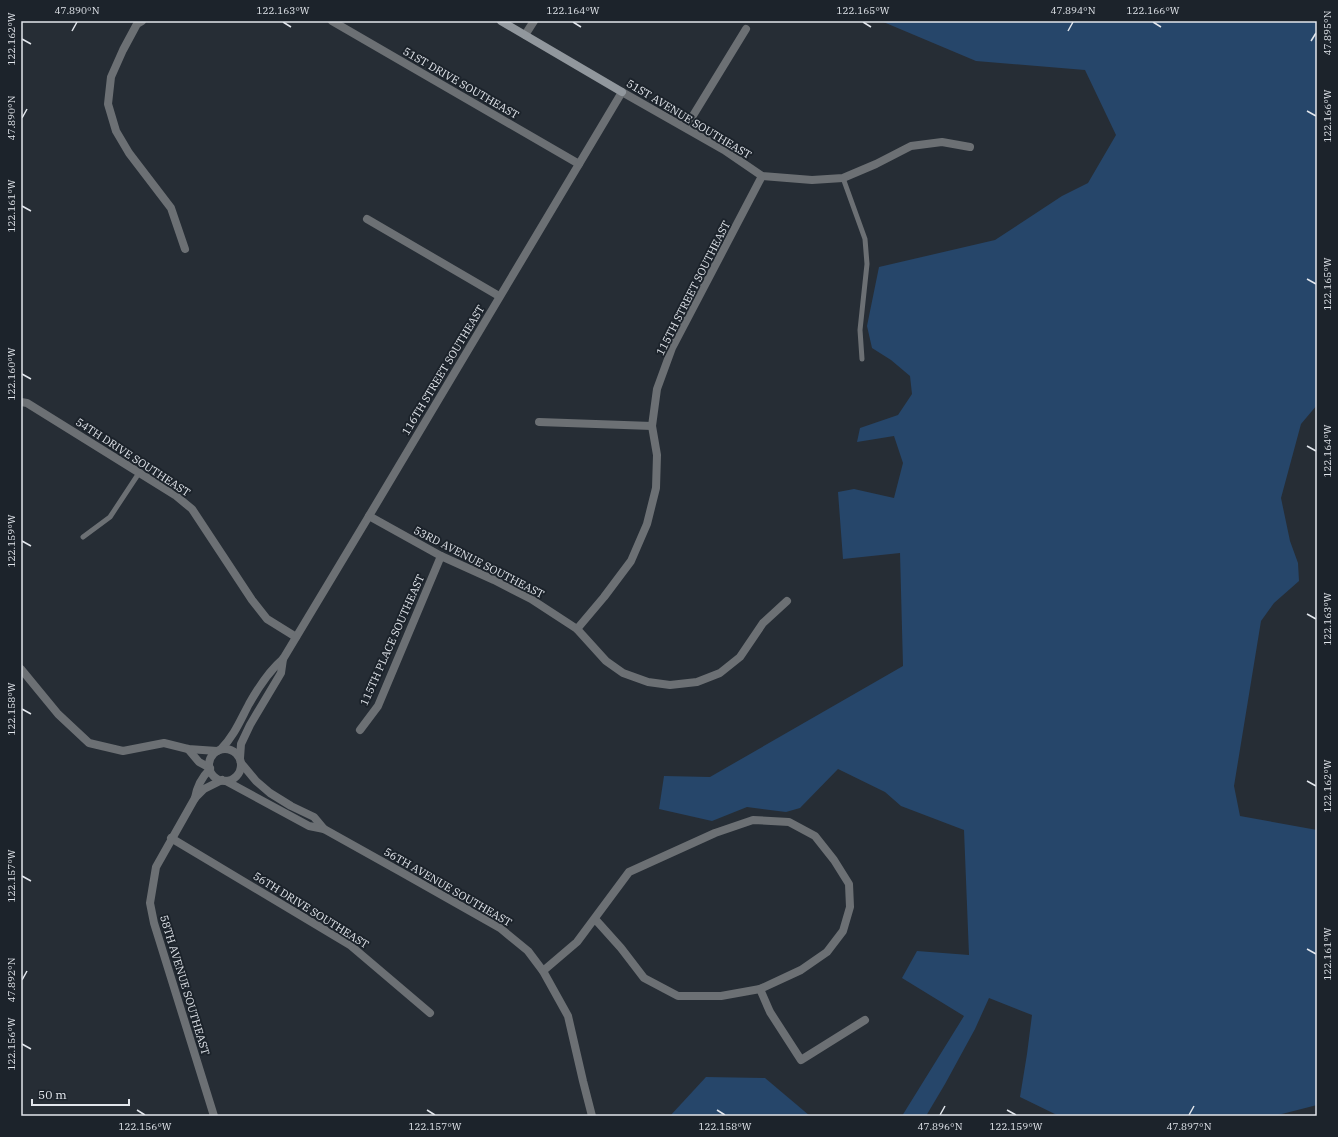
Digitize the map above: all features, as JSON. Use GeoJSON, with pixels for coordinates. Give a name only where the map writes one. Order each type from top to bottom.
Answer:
{"type":"FeatureCollection","features":[{"type":"Feature","properties":{"kind":"street"},"geometry":{"type":"LineString","coordinates":[[142,21],[138,24],[122,50],[111,77],[108,104],[116,131],[129,153],[171,208],[185,249]]}},
{"type":"Feature","properties":{"kind":"street","name":"51ST DRIVE SOUTHEAST"},"geometry":{"type":"LineString","coordinates":[[332,21],[580,164]]}},
{"type":"Feature","properties":{"kind":"street","name":"51ST AVENUE SOUTHEAST"},"geometry":{"type":"LineString","coordinates":[[501,21],[622,92],[686,127],[724,150],[762,176],[812,180],[843,178],[911,146],[942,142],[970,147]]}},
{"type":"Feature","properties":{"kind":"street"},"geometry":{"type":"LineString","coordinates":[[525,35],[534,21]]}},
{"type":"Feature","properties":{"kind":"street"},"geometry":{"type":"LineString","coordinates":[[686,127],[746,29]]}},
{"type":"Feature","properties":{"kind":"street","name":"116TH STREET SOUTHEAST"},"geometry":{"type":"LineString","coordinates":[[219,750],[234,735],[249,704],[272,668],[283,659],[370,516],[499,296],[580,164],[622,92]]}},
{"type":"Feature","properties":{"kind":"street","name":"115TH STREET SOUTHEAST"},"geometry":{"type":"LineString","coordinates":[[577,629],[604,597],[631,561],[647,524],[656,488],[657,455],[652,426],[657,389],[672,348],[762,176]]}},
{"type":"Feature","properties":{"kind":"street"},"geometry":{"type":"LineString","coordinates":[[367,219],[499,296]]}},
{"type":"Feature","properties":{"kind":"street","name":"54TH DRIVE SOUTHEAST"},"geometry":{"type":"LineString","coordinates":[[21,402],[27,403],[176,495],[192,509],[252,600],[267,619],[296,637]]}},
{"type":"Feature","properties":{"kind":"street"},"geometry":{"type":"LineString","coordinates":[[540,422],[652,426]]}},
{"type":"Feature","properties":{"kind":"street","name":"53RD AVENUE SOUTHEAST"},"geometry":{"type":"LineString","coordinates":[[370,516],[441,556],[531,599],[577,629],[606,661],[623,673],[648,682],[670,685],[697,682],[720,673],[740,657],[763,623],[787,601]]}},
{"type":"Feature","properties":{"kind":"street","name":"115TH PLACE SOUTHEAST"},"geometry":{"type":"LineString","coordinates":[[360,730],[378,706],[441,556]]}},
{"type":"Feature","properties":{"kind":"street","name":"116TH STREET SOUTHEAST"},"geometry":{"type":"LineString","coordinates":[[240,760],[242,744],[250,725],[281,672],[283,659]]}},
{"type":"Feature","properties":{"kind":"street"},"geometry":{"type":"LineString","coordinates":[[21,669],[58,714],[88,743],[123,751],[164,743],[188,749],[228,749],[233,750],[240,760],[241,768],[236,777],[224,780],[216,778],[210,768],[199,762],[188,749]]}},
{"type":"Feature","properties":{"kind":"street"},"geometry":{"type":"LineString","coordinates":[[210,768],[211,759],[219,750]]}},
{"type":"Feature","properties":{"kind":"street","name":"56TH AVENUE SOUTHEAST"},"geometry":{"type":"LineString","coordinates":[[240,760],[256,781],[270,793],[314,817],[324,829]]}},
{"type":"Feature","properties":{"kind":"street","name":"58TH AVENUE SOUTHEAST"},"geometry":{"type":"LineString","coordinates":[[195,798],[197,785],[210,768]]}},
{"type":"Feature","properties":{"kind":"street","name":"56TH AVENUE SOUTHEAST"},"geometry":{"type":"LineString","coordinates":[[224,780],[309,826],[324,829],[500,928],[528,951],[543,971],[568,1016],[592,1116]]}},
{"type":"Feature","properties":{"kind":"street","name":"58TH AVENUE SOUTHEAST"},"geometry":{"type":"LineString","coordinates":[[214,1116],[154,923],[150,903],[156,866],[195,798],[204,789],[224,780]]}},
{"type":"Feature","properties":{"kind":"street"},"geometry":{"type":"LineString","coordinates":[[543,971],[577,942],[628,872],[715,833],[753,820],[789,822],[815,836],[834,860],[849,884],[850,907],[843,931],[828,952],[801,970],[760,989],[721,996],[678,996],[644,978],[621,948],[595,919]]}},
{"type":"Feature","properties":{"kind":"street","name":"56TH DRIVE SOUTHEAST"},"geometry":{"type":"LineString","coordinates":[[171,838],[350,945],[430,1013]]}},
{"type":"Feature","properties":{"kind":"street"},"geometry":{"type":"LineString","coordinates":[[760,989],[770,1012],[801,1060],[865,1020]]}},
{"type":"Feature","properties":{"kind":"lane"},"geometry":{"type":"LineString","coordinates":[[843,178],[865,239],[866,264],[860,330],[862,359]]}},
{"type":"Feature","properties":{"kind":"lane"},"geometry":{"type":"LineString","coordinates":[[83,537],[110,517],[139,473]]}},
{"type":"Feature","properties":{"kind":"shaded area"},"geometry":{"type":"Polygon","coordinates":[[[881,21],[1317,21],[1317,405],[1301,424],[1281,498],[1290,541],[1298,563],[1299,581],[1274,603],[1261,621],[1234,786],[1240,816],[1317,830],[1317,1105],[1274,1116],[1059,1116],[1020,1097],[1032,1015],[989,998],[975,1029],[926,1116],[902,1116],[964,1016],[902,978],[917,951],[969,955],[964,830],[901,806],[885,792],[838,769],[800,808],[786,812],[747,807],[712,821],[659,809],[664,776],[710,777],[903,666],[900,553],[843,559],[838,492],[854,489],[894,498],[903,463],[894,436],[857,442],[860,428],[898,415],[912,394],[910,376],[891,360],[872,348],[867,326],[879,267],[995,240],[1062,196],[1088,183],[1116,135],[1085,70],[976,61],[881,21]]]}},
{"type":"Feature","properties":{"kind":"shaded area"},"geometry":{"type":"Polygon","coordinates":[[[706,1077],[765,1078],[810,1116],[670,1116],[706,1077]]]}}]}
